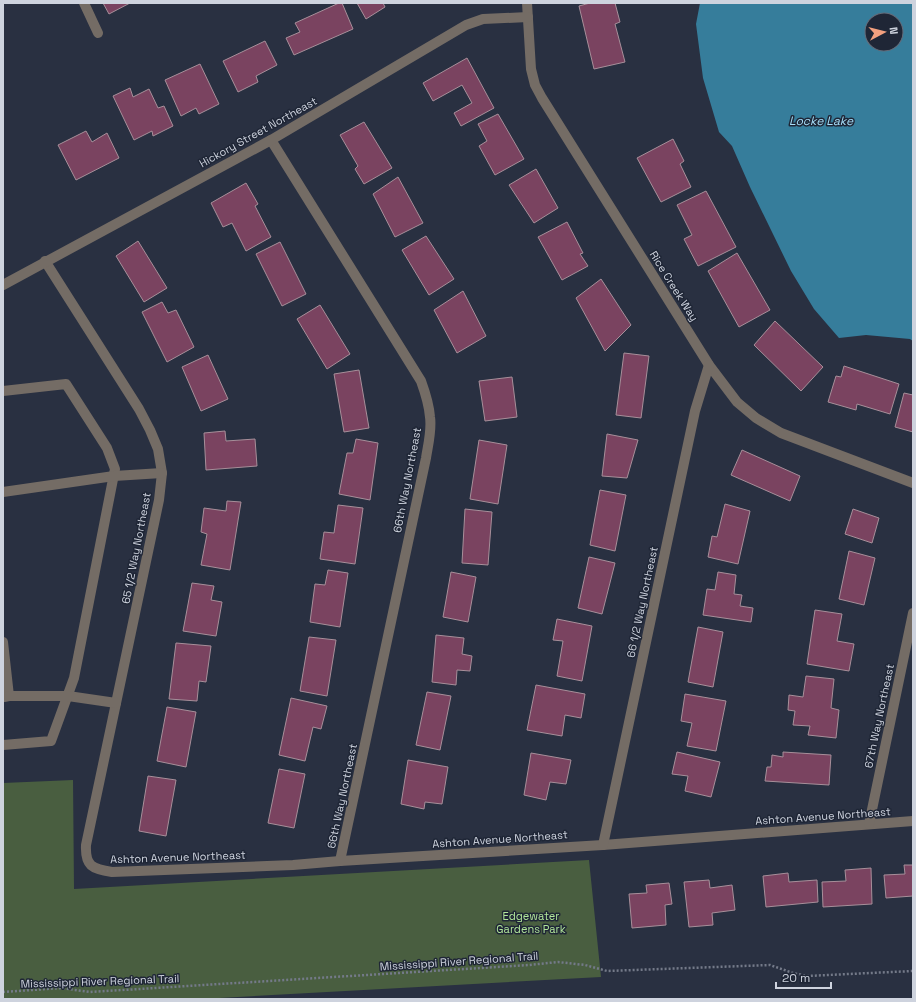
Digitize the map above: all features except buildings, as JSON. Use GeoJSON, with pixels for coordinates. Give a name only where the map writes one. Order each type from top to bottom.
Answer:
{"type":"FeatureCollection","features":[{"type":"Feature","properties":{"kind":"street"},"geometry":{"type":"LineString","coordinates":[[84,3],[98,33]]}},
{"type":"Feature","properties":{"kind":"street","name":"Rice Creek Way"},"geometry":{"type":"LineString","coordinates":[[527,3],[531,69],[535,85],[709,365],[737,402],[756,418],[781,433],[913,483]]}},
{"type":"Feature","properties":{"kind":"street","name":"Hickory Street Northeast"},"geometry":{"type":"LineString","coordinates":[[3,285],[271,140],[466,24],[483,19],[528,17]]}},
{"type":"Feature","properties":{"kind":"street","name":"66th Way Northeast"},"geometry":{"type":"LineString","coordinates":[[271,140],[421,381],[427,398],[430,418],[426,458],[340,861]]}},
{"type":"Feature","properties":{"kind":"street","name":"65 1/2 Way Northeast"},"geometry":{"type":"LineString","coordinates":[[45,261],[139,409],[158,449],[162,473],[159,500],[86,845],[85,856],[90,865]]}},
{"type":"Feature","properties":{"kind":"street","name":"66 1/2 Way Northeast"},"geometry":{"type":"LineString","coordinates":[[603,844],[693,419],[709,365]]}},
{"type":"Feature","properties":{"kind":"street"},"geometry":{"type":"LineString","coordinates":[[3,391],[66,384],[107,448],[116,469],[74,678],[51,741],[3,745]]}},
{"type":"Feature","properties":{"kind":"street"},"geometry":{"type":"LineString","coordinates":[[3,492],[114,476],[162,473]]}},
{"type":"Feature","properties":{"kind":"street","name":"67th Way Northeast"},"geometry":{"type":"LineString","coordinates":[[869,824],[913,613]]}},
{"type":"Feature","properties":{"kind":"street"},"geometry":{"type":"LineString","coordinates":[[3,642],[6,697],[68,696],[116,703]]}},
{"type":"Feature","properties":{"kind":"street","name":"Ashton Avenue Northeast"},"geometry":{"type":"LineString","coordinates":[[90,865],[98,870],[112,872],[293,866],[340,861],[603,844],[913,821]]}},
{"type":"Feature","properties":{"kind":"path","name":"Mississippi River Regional Trail"},"geometry":{"type":"LineString","coordinates":[[3,992],[61,988],[90,992],[558,962],[585,965],[607,971],[770,965],[807,976],[913,971]]}},
{"type":"Feature","properties":{"kind":"green space","name":"Edgewater Gardens Park"},"geometry":{"type":"Polygon","coordinates":[[[73,780],[74,889],[589,860],[601,977],[201,999],[3,999],[3,783],[73,780]]]}},
{"type":"Feature","properties":{"kind":"water","name":"Locke Lake"},"geometry":{"type":"Polygon","coordinates":[[[700,3],[913,3],[913,341],[910,339],[866,335],[839,338],[814,309],[791,271],[750,187],[732,146],[719,132],[703,78],[696,24],[700,3]]]}}]}
